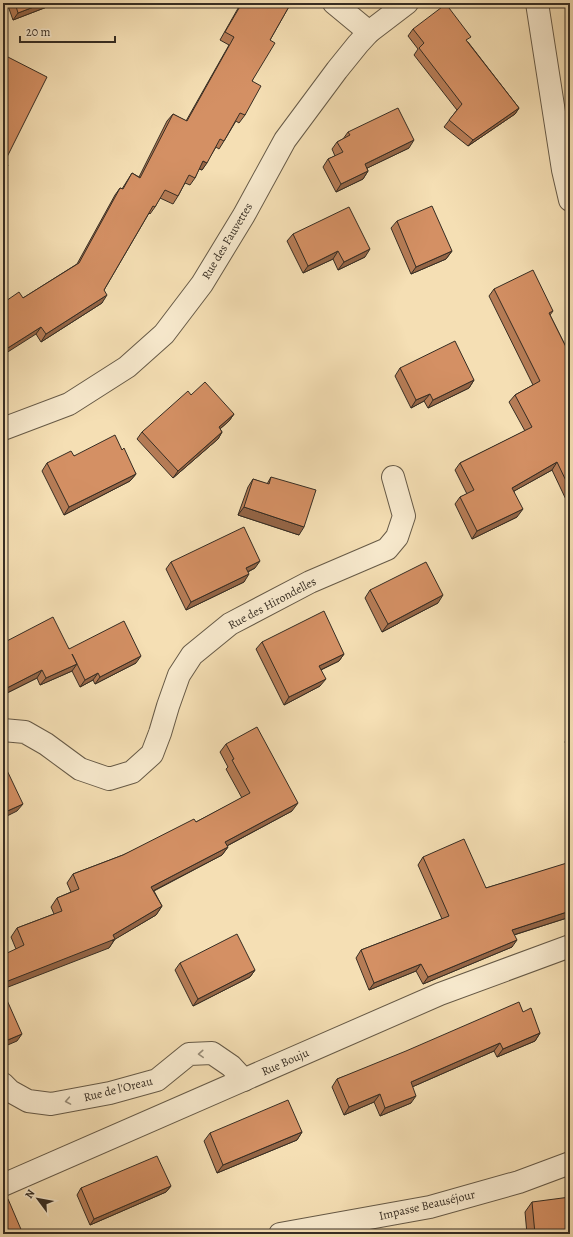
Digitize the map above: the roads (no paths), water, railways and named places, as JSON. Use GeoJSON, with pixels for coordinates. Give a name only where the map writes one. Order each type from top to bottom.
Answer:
{"type":"FeatureCollection","features":[{"type":"Feature","properties":{"kind":"street"},"geometry":{"type":"LineString","coordinates":[[334,3],[370,32]]}},
{"type":"Feature","properties":{"kind":"street","name":"Rue des Fauvettes"},"geometry":{"type":"LineString","coordinates":[[3,429],[69,404],[127,367],[164,334],[202,284],[244,215],[285,140],[358,44],[370,32],[407,3]]}},
{"type":"Feature","properties":{"kind":"street"},"geometry":{"type":"LineString","coordinates":[[536,3],[563,170],[570,200]]}},
{"type":"Feature","properties":{"kind":"street","name":"Rue des Hirondelles"},"geometry":{"type":"LineString","coordinates":[[3,730],[25,732],[46,744],[80,769],[109,779],[132,772],[152,754],[179,676],[192,655],[230,624],[310,582],[387,549],[397,537],[404,516],[393,477]]}},
{"type":"Feature","properties":{"kind":"street","name":"Rue Bouju"},"geometry":{"type":"LineString","coordinates":[[3,1185],[440,994],[570,946]]}},
{"type":"Feature","properties":{"kind":"street","name":"Rue de l'Oreau"},"geometry":{"type":"LineString","coordinates":[[3,1084],[10,1091],[28,1101],[51,1104],[110,1093],[157,1080],[189,1054],[212,1053],[231,1066],[244,1080]]}},
{"type":"Feature","properties":{"kind":"street","name":"Impasse Beauséjour"},"geometry":{"type":"LineString","coordinates":[[280,1234],[430,1207],[519,1182],[570,1163]]}}]}
